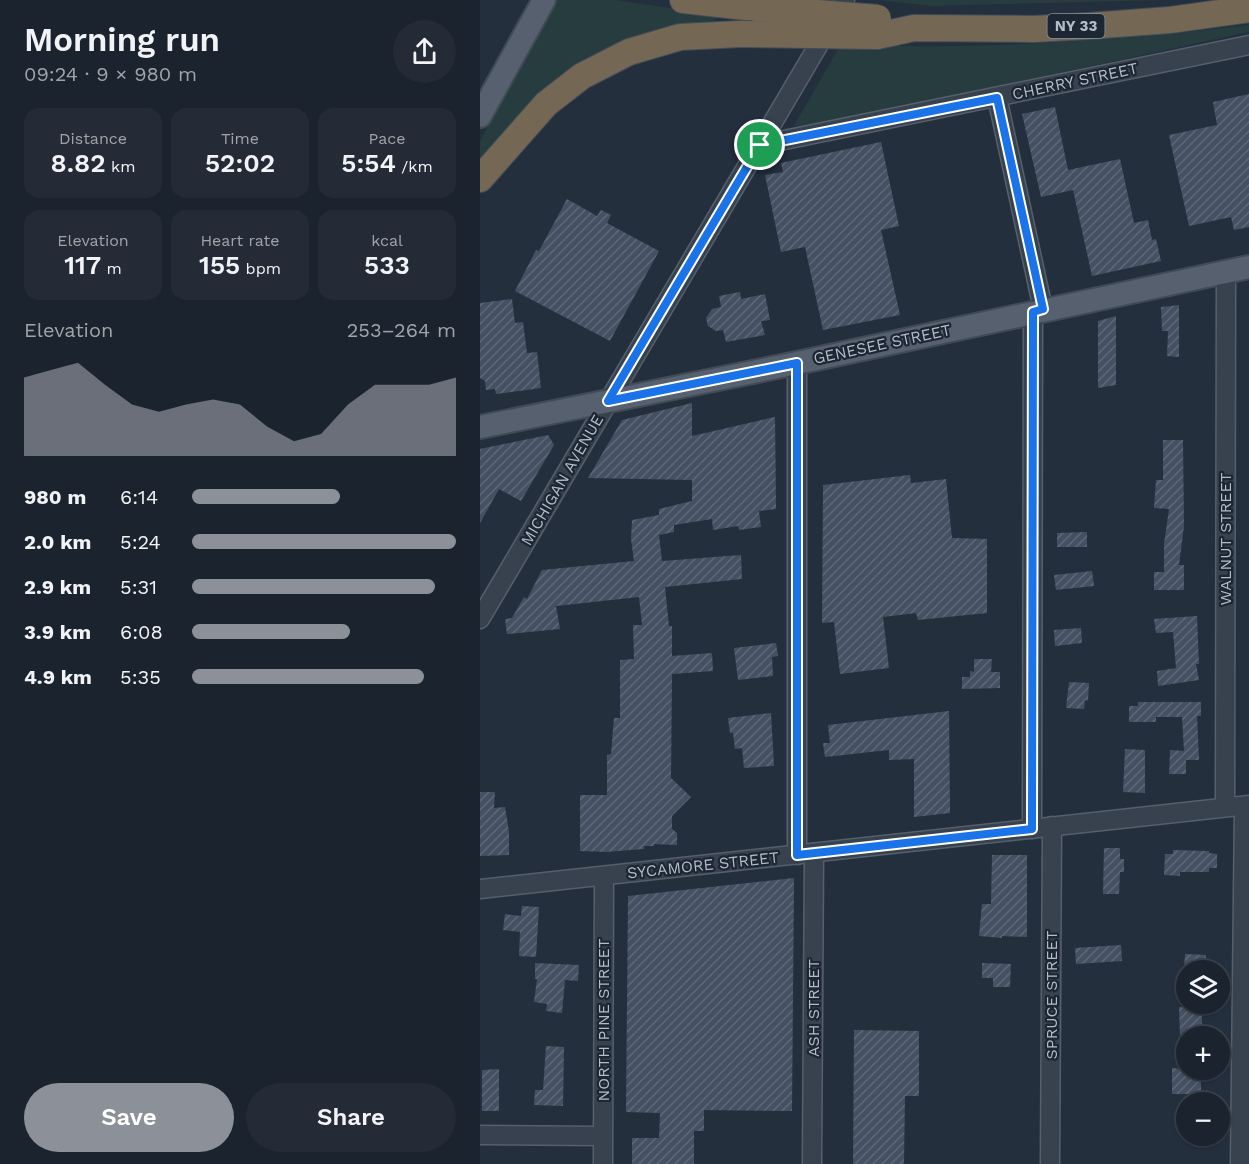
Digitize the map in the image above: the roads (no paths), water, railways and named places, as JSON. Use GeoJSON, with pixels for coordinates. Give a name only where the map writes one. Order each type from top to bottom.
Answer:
{"type":"FeatureCollection","features":[{"type":"Feature","properties":{"kind":"highway","name":"NY 33"},"geometry":{"type":"LineString","coordinates":[[682,0],[878,18],[914,28],[1056,27],[1170,20],[1249,9]]}},
{"type":"Feature","properties":{"kind":"highway"},"geometry":{"type":"LineString","coordinates":[[480,179],[546,104],[582,76],[628,52],[680,36],[740,34],[877,36],[914,28]]}},
{"type":"Feature","properties":{"kind":"main road"},"geometry":{"type":"LineString","coordinates":[[480,116],[544,0]]}},
{"type":"Feature","properties":{"kind":"main road","name":"GENESEE STREET"},"geometry":{"type":"LineString","coordinates":[[480,426],[797,363],[1249,267]]}},
{"type":"Feature","properties":{"kind":"street","name":"MICHIGAN AVENUE"},"geometry":{"type":"LineString","coordinates":[[480,618],[844,0]]}},
{"type":"Feature","properties":{"kind":"street","name":"CHERRY STREET"},"geometry":{"type":"LineString","coordinates":[[760,145],[1249,45]]}},
{"type":"Feature","properties":{"kind":"street"},"geometry":{"type":"LineString","coordinates":[[997,98],[1038,310],[1032,829]]}},
{"type":"Feature","properties":{"kind":"street","name":"WALNUT STREET"},"geometry":{"type":"LineString","coordinates":[[1225,807],[1226,272]]}},
{"type":"Feature","properties":{"kind":"street","name":"ASH STREET"},"geometry":{"type":"LineString","coordinates":[[797,363],[812,1164]]}},
{"type":"Feature","properties":{"kind":"street"},"geometry":{"type":"LineString","coordinates":[[1240,1164],[1246,805]]}},
{"type":"Feature","properties":{"kind":"street","name":"SYCAMORE STREET"},"geometry":{"type":"LineString","coordinates":[[480,890],[1246,805]]}},
{"type":"Feature","properties":{"kind":"street","name":"SPRUCE STREET"},"geometry":{"type":"LineString","coordinates":[[1050,1164],[1052,826]]}},
{"type":"Feature","properties":{"kind":"street","name":"NORTH PINE STREET"},"geometry":{"type":"LineString","coordinates":[[603,1164],[604,876]]}},
{"type":"Feature","properties":{"kind":"street"},"geometry":{"type":"LineString","coordinates":[[480,1136],[602,1136]]}}]}
